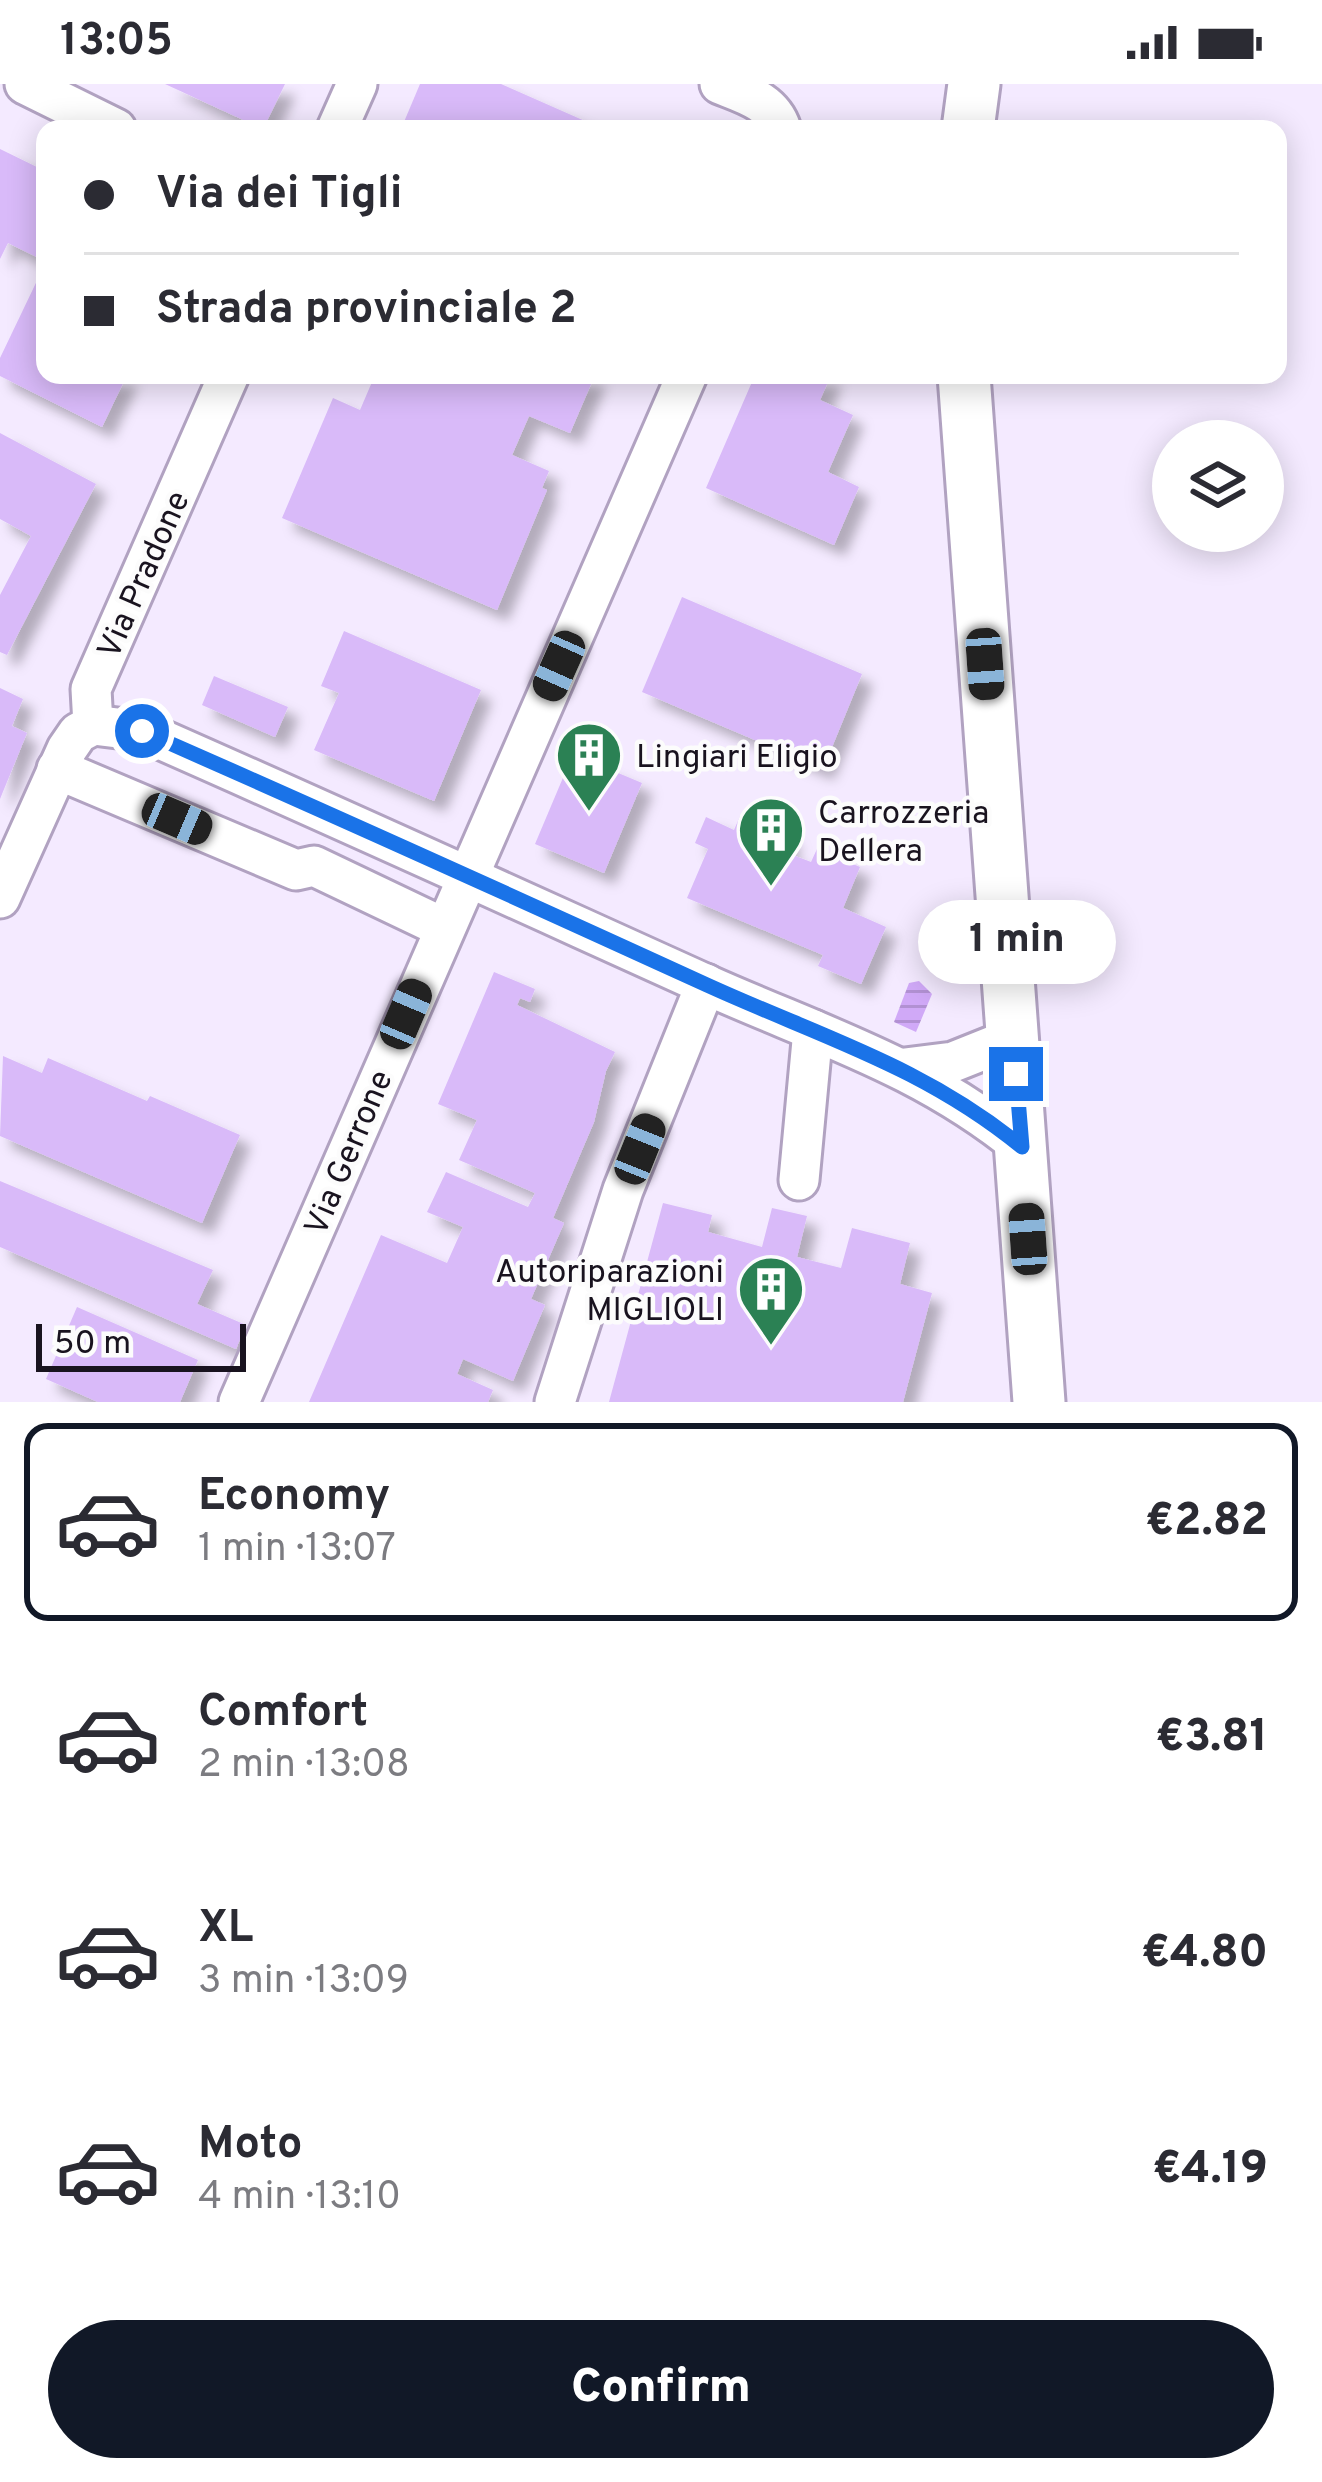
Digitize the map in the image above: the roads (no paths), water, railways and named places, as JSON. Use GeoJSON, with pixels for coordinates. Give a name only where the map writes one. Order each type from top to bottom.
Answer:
{"type":"FeatureCollection","features":[{"type":"Feature","properties":{"kind":"main road"},"geometry":{"type":"LineString","coordinates":[[969,120],[974,84]]}},
{"type":"Feature","properties":{"kind":"main road"},"geometry":{"type":"LineString","coordinates":[[965,384],[1039,1402]]}},
{"type":"Feature","properties":{"kind":"street"},"geometry":{"type":"LineString","coordinates":[[25,84],[98,120]]}},
{"type":"Feature","properties":{"kind":"street"},"geometry":{"type":"LineString","coordinates":[[341,120],[357,84]]}},
{"type":"Feature","properties":{"kind":"street"},"geometry":{"type":"LineString","coordinates":[[721,84],[761,101],[778,120]]}},
{"type":"Feature","properties":{"kind":"street","name":"Via Pradone"},"geometry":{"type":"LineString","coordinates":[[93,725],[91,688],[225,384]]}},
{"type":"Feature","properties":{"kind":"street","name":"Via Gerrone"},"geometry":{"type":"LineString","coordinates":[[238,1402],[683,384]]}},
{"type":"Feature","properties":{"kind":"street"},"geometry":{"type":"LineString","coordinates":[[4,877],[78,734],[93,725],[142,731],[905,1068],[980,1112],[1022,1147]]}},
{"type":"Feature","properties":{"kind":"street"},"geometry":{"type":"LineString","coordinates":[[57,769],[296,870],[314,866],[444,928]]}},
{"type":"Feature","properties":{"kind":"street"},"geometry":{"type":"LineString","coordinates":[[314,866],[336,817]]}},
{"type":"Feature","properties":{"kind":"street"},"geometry":{"type":"LineString","coordinates":[[555,1402],[623,1190],[706,984]]}},
{"type":"Feature","properties":{"kind":"street"},"geometry":{"type":"LineString","coordinates":[[799,1180],[813,1030]]}},
{"type":"Feature","properties":{"kind":"street"},"geometry":{"type":"LineString","coordinates":[[905,1068],[953,1061],[1013,1038]]}},
{"type":"Feature","properties":{"kind":"place","name":"Lingiari Eligio"},"geometry":{"type":"Point","coordinates":[589,814]}},
{"type":"Feature","properties":{"kind":"place","name":"Carrozzeria Dellera"},"geometry":{"type":"Point","coordinates":[771,889]}},
{"type":"Feature","properties":{"kind":"place","name":"Autoriparazioni MIGLIOLI"},"geometry":{"type":"Point","coordinates":[771,1348]}}]}
